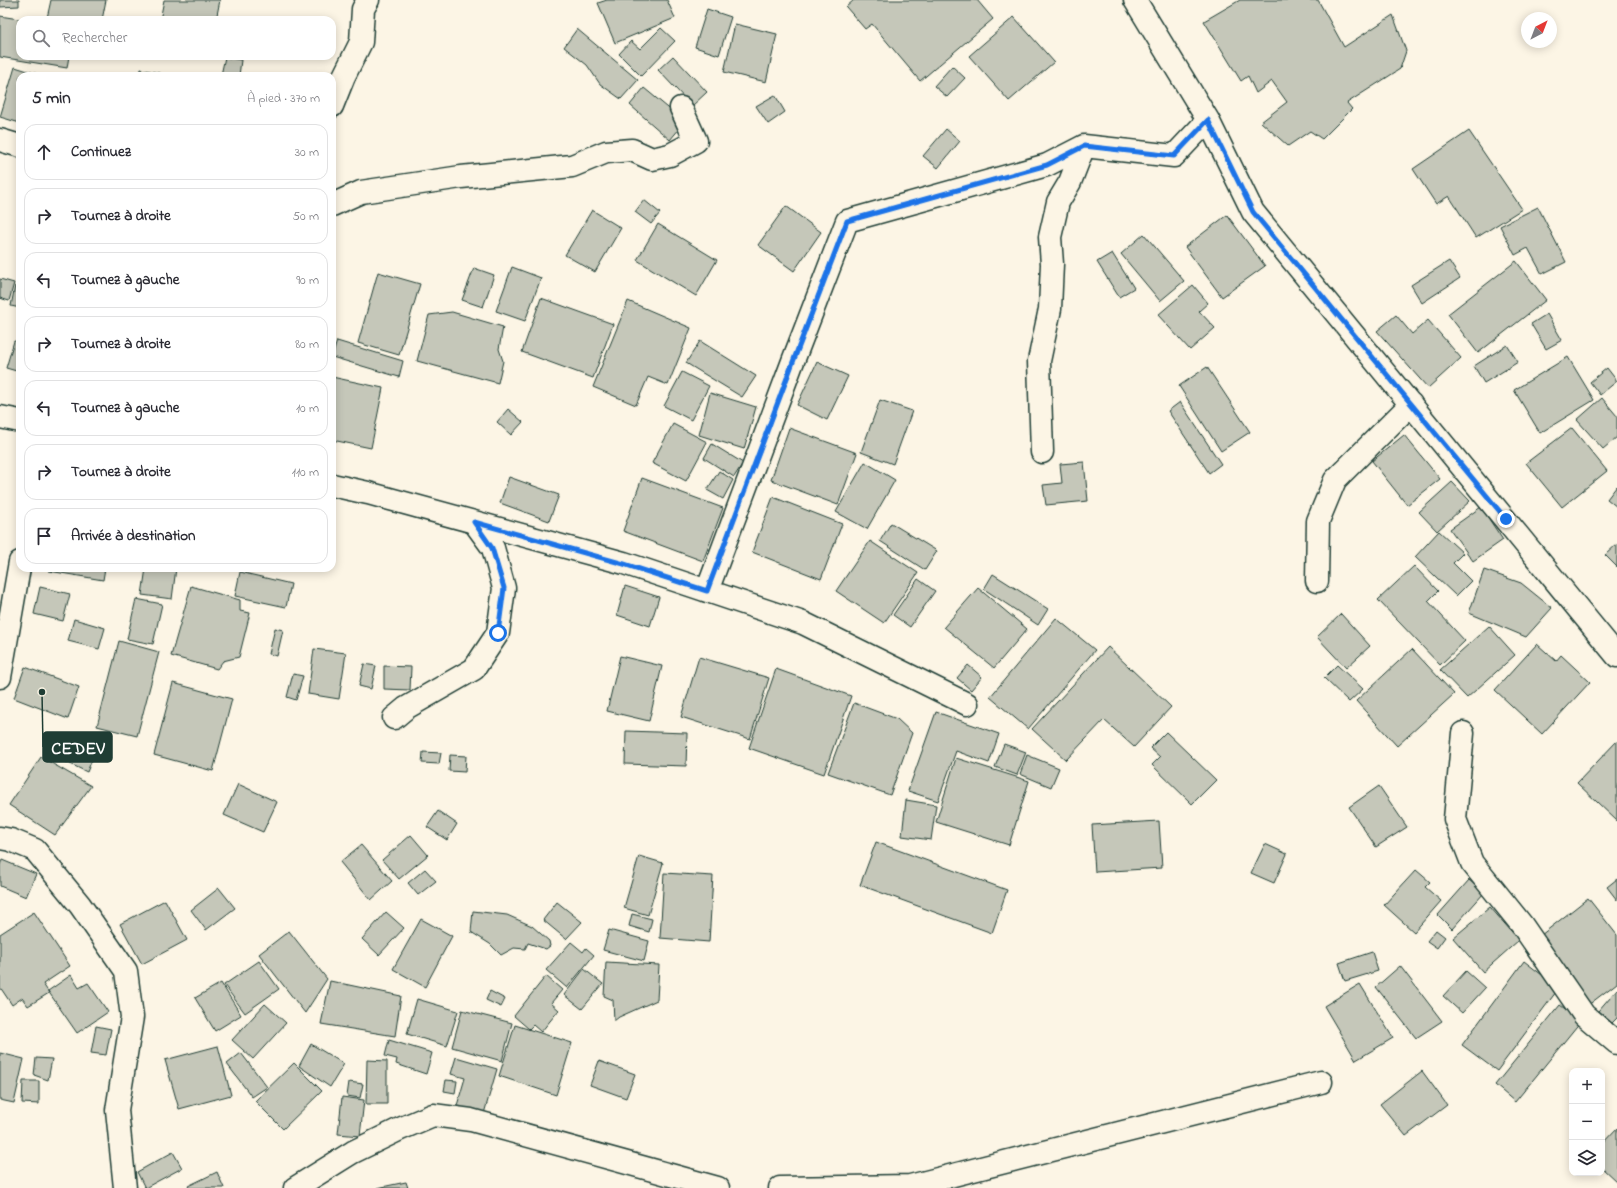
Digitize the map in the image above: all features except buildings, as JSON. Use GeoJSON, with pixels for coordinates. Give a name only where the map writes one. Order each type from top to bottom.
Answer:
{"type":"FeatureCollection","features":[{"type":"Feature","properties":{"kind":"street"},"geometry":{"type":"LineString","coordinates":[[336,96],[361,42],[363,9],[368,0]]}},
{"type":"Feature","properties":{"kind":"street"},"geometry":{"type":"LineString","coordinates":[[1135,0],[1208,120],[1253,212],[1617,656]]}},
{"type":"Feature","properties":{"kind":"street"},"geometry":{"type":"LineString","coordinates":[[336,203],[361,192],[462,177],[572,166],[606,152],[632,150],[652,159],[670,155],[696,141],[681,108]]}},
{"type":"Feature","properties":{"kind":"street"},"geometry":{"type":"LineString","coordinates":[[707,591],[847,221],[1047,165],[1084,146],[1174,156],[1208,120]]}},
{"type":"Feature","properties":{"kind":"street"},"geometry":{"type":"LineString","coordinates":[[0,140],[16,145]]}},
{"type":"Feature","properties":{"kind":"street"},"geometry":{"type":"LineString","coordinates":[[1042,452],[1039,361],[1050,309],[1052,264],[1050,237],[1058,202],[1070,182],[1084,146]]}},
{"type":"Feature","properties":{"kind":"street"},"geometry":{"type":"LineString","coordinates":[[1317,581],[1318,521],[1335,480],[1411,404]]}},
{"type":"Feature","properties":{"kind":"street"},"geometry":{"type":"LineString","coordinates":[[0,416],[16,420]]}},
{"type":"Feature","properties":{"kind":"street"},"geometry":{"type":"LineString","coordinates":[[336,486],[368,493],[624,564],[803,623],[967,704]]}},
{"type":"Feature","properties":{"kind":"street"},"geometry":{"type":"LineString","coordinates":[[394,718],[406,708],[474,669],[498,633],[504,588],[492,548],[474,522]]}},
{"type":"Feature","properties":{"kind":"street"},"geometry":{"type":"LineString","coordinates":[[0,677],[18,572]]}},
{"type":"Feature","properties":{"kind":"street"},"geometry":{"type":"LineString","coordinates":[[1464,733],[1455,819],[1472,863],[1522,925],[1584,1014],[1617,1043]]}},
{"type":"Feature","properties":{"kind":"street"},"geometry":{"type":"LineString","coordinates":[[0,838],[11,840],[35,850],[80,905],[126,971],[132,1017],[117,1110],[125,1188]]}},
{"type":"Feature","properties":{"kind":"street"},"geometry":{"type":"LineString","coordinates":[[780,1188],[910,1186],[1321,1082]]}},
{"type":"Feature","properties":{"kind":"street"},"geometry":{"type":"LineString","coordinates":[[295,1188],[353,1152],[400,1129],[434,1115],[472,1120],[718,1188]]}},
{"type":"Feature","properties":{"kind":"place","name":"CEDEV"},"geometry":{"type":"Point","coordinates":[42,692]}},
{"type":"Feature","properties":{"kind":"route"},"geometry":{"type":"LineString","coordinates":[[498,633],[504,588],[492,548],[474,522],[624,564],[707,591],[847,221],[1047,165],[1084,146],[1174,156],[1208,120],[1253,212],[1506,519]]}}]}
